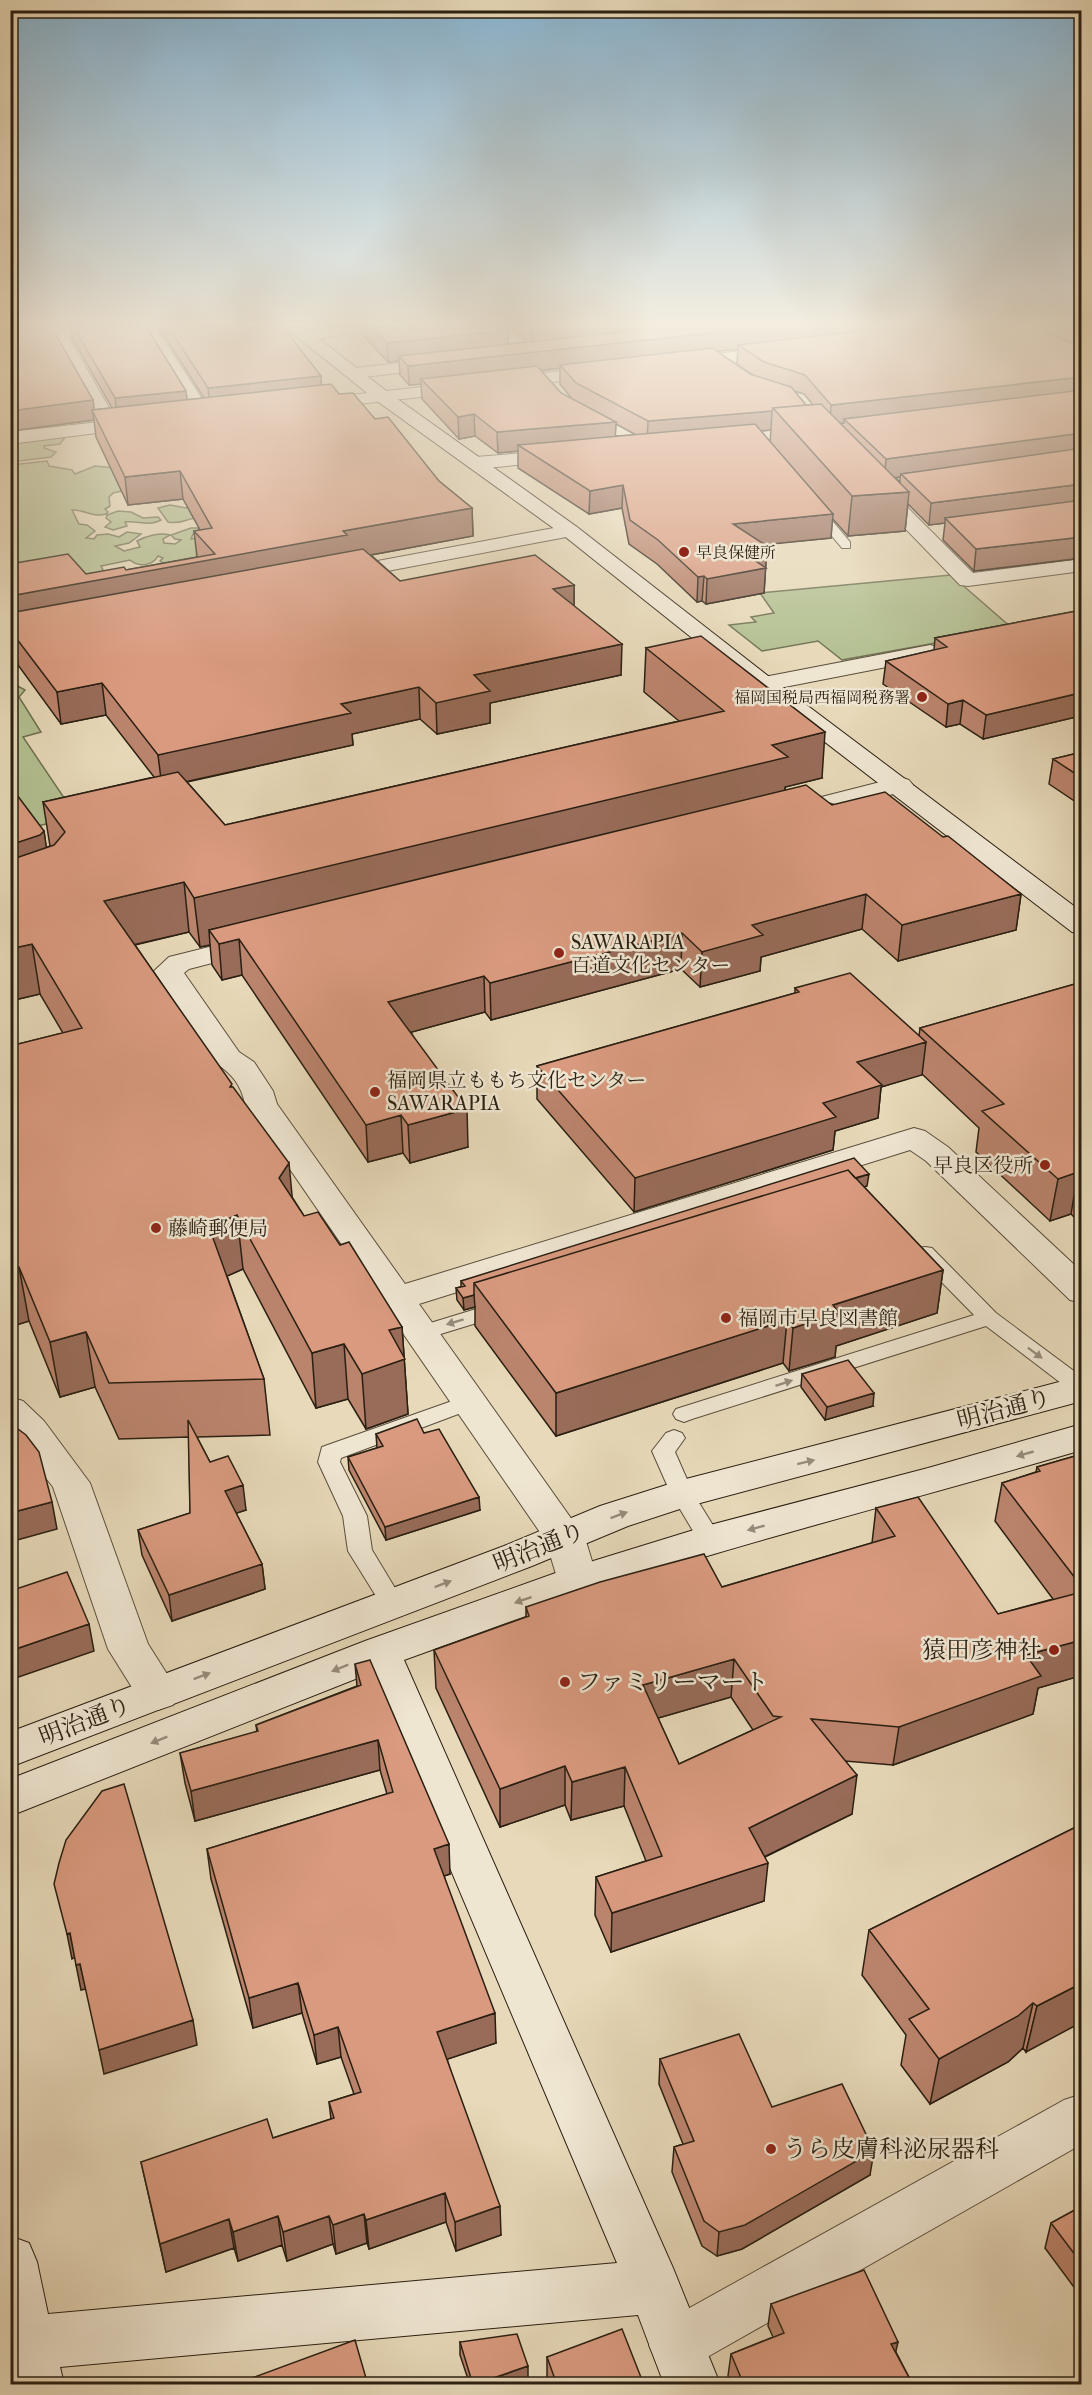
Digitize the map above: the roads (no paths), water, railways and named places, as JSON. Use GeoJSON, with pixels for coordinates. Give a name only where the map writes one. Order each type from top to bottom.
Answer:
{"type":"FeatureCollection","features":[{"type":"Feature","properties":{"kind":"street"},"geometry":{"type":"LineString","coordinates":[[443,440],[570,531],[764,684],[900,785],[1082,926]]}},
{"type":"Feature","properties":{"kind":"street"},"geometry":{"type":"LineString","coordinates":[[476,463],[576,454]]}},
{"type":"Feature","properties":{"kind":"street"},"geometry":{"type":"LineString","coordinates":[[862,473],[968,580],[1082,565]]}},
{"type":"Feature","properties":{"kind":"street"},"geometry":{"type":"LineString","coordinates":[[878,489],[900,486]]}},
{"type":"Feature","properties":{"kind":"street"},"geometry":{"type":"LineString","coordinates":[[325,577],[570,531]]}},
{"type":"Feature","properties":{"kind":"street"},"geometry":{"type":"LineString","coordinates":[[922,534],[945,531]]}},
{"type":"Feature","properties":{"kind":"street"},"geometry":{"type":"LineString","coordinates":[[764,684],[952,648]]}},
{"type":"Feature","properties":{"kind":"street"},"geometry":{"type":"LineString","coordinates":[[765,818],[900,785]]}},
{"type":"Feature","properties":{"kind":"street"},"geometry":{"type":"LineString","coordinates":[[282,937],[179,963],[168,971],[228,1058],[243,1068],[258,1091],[261,1104],[565,1538],[578,1581]]}},
{"type":"Feature","properties":{"kind":"street"},"geometry":{"type":"LineString","coordinates":[[396,1299],[914,1138],[938,1154],[1082,1292]]}},
{"type":"Feature","properties":{"kind":"street","name":"明治通り"},"geometry":{"type":"LineString","coordinates":[[10,1750],[565,1538],[614,1516],[682,1494],[1082,1388]]}},
{"type":"Feature","properties":{"kind":"street"},"geometry":{"type":"LineString","coordinates":[[10,1410],[31,1430],[71,1483],[129,1649],[158,1694]]}},
{"type":"Feature","properties":{"kind":"street","name":"明治通り"},"geometry":{"type":"LineString","coordinates":[[10,1798],[380,1652],[578,1581],[710,1540],[928,1482],[1082,1437]]}},
{"type":"Feature","properties":{"kind":"street"},"geometry":{"type":"LineString","coordinates":[[380,1652],[654,2288],[684,2365],[1082,2117]]}},
{"type":"Feature","properties":{"kind":"street"},"geometry":{"type":"LineString","coordinates":[[10,2262],[29,2373],[654,2288]]}},
{"type":"Feature","properties":{"kind":"lane"},"geometry":{"type":"LineString","coordinates":[[809,501],[846,545]]}},
{"type":"Feature","properties":{"kind":"lane"},"geometry":{"type":"LineString","coordinates":[[909,1236],[989,1318],[1082,1388]]}},
{"type":"Feature","properties":{"kind":"lane"},"geometry":{"type":"LineString","coordinates":[[421,1333],[522,1302]]}},
{"type":"Feature","properties":{"kind":"lane"},"geometry":{"type":"LineString","coordinates":[[684,1414],[989,1318]]}},
{"type":"Feature","properties":{"kind":"lane"},"geometry":{"type":"LineString","coordinates":[[392,1603],[360,1551],[355,1516],[329,1462],[330,1453],[469,1402]]}},
{"type":"Feature","properties":{"kind":"lane"},"geometry":{"type":"LineString","coordinates":[[674,1438],[663,1451],[682,1494],[710,1540]]}},
{"type":"Feature","properties":{"kind":"place","name":"早良保健所"},"geometry":{"type":"Point","coordinates":[684,552]}},
{"type":"Feature","properties":{"kind":"place","name":"福岡国税局西福岡税務署"},"geometry":{"type":"Point","coordinates":[922,697]}},
{"type":"Feature","properties":{"kind":"place","name":"SAWARAPIA 百道文化センター"},"geometry":{"type":"Point","coordinates":[559,953]}},
{"type":"Feature","properties":{"kind":"place","name":"福岡県立ももち文化センター SAWARAPIA"},"geometry":{"type":"Point","coordinates":[375,1092]}},
{"type":"Feature","properties":{"kind":"place","name":"早良区役所"},"geometry":{"type":"Point","coordinates":[1045,1165]}},
{"type":"Feature","properties":{"kind":"place","name":"藤崎郵便局"},"geometry":{"type":"Point","coordinates":[156,1228]}},
{"type":"Feature","properties":{"kind":"place","name":"福岡市早良図書館"},"geometry":{"type":"Point","coordinates":[726,1318]}},
{"type":"Feature","properties":{"kind":"place","name":"猿田彦神社"},"geometry":{"type":"Point","coordinates":[1054,1650]}},
{"type":"Feature","properties":{"kind":"place","name":"ファミリーマート"},"geometry":{"type":"Point","coordinates":[565,1682]}},
{"type":"Feature","properties":{"kind":"place","name":"うら皮膚科泌尿器科"},"geometry":{"type":"Point","coordinates":[771,2149]}}]}
